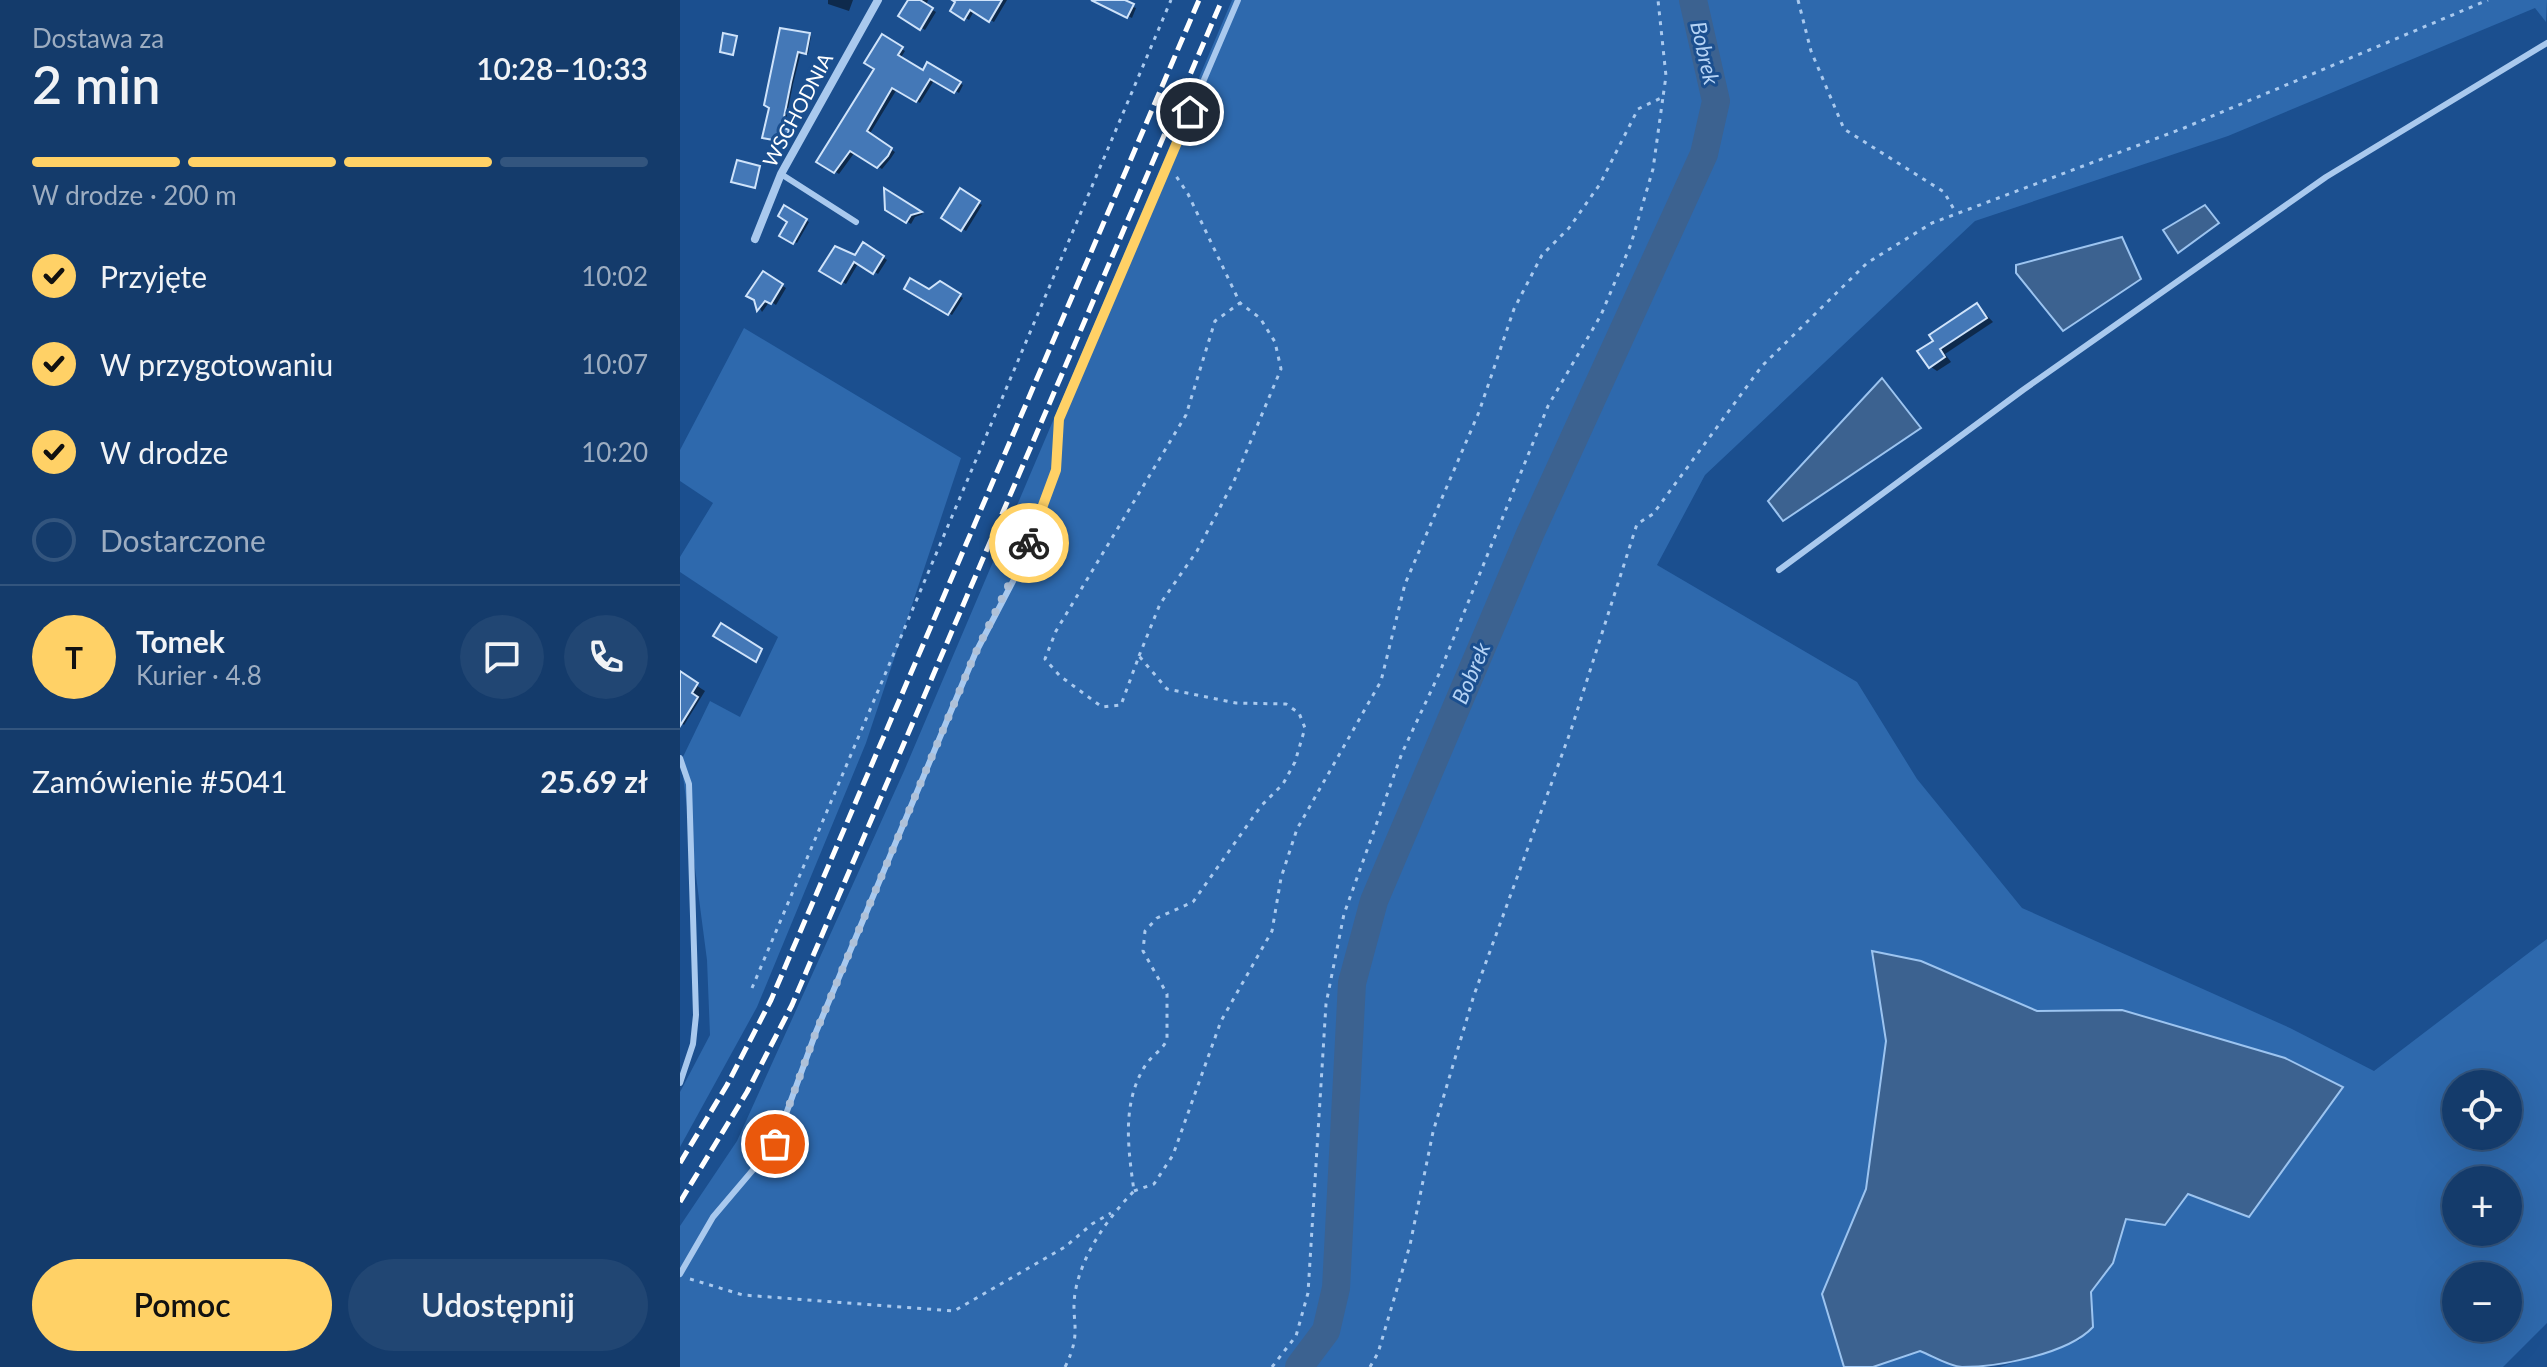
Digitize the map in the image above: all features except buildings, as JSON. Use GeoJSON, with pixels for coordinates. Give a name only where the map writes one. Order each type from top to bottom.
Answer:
{"type":"FeatureCollection","features":[{"type":"Feature","properties":{"kind":"street","name":"WSCHODNIA"},"geometry":{"type":"LineString","coordinates":[[755,239],[781,174],[878,0]]}},
{"type":"Feature","properties":{"kind":"lane"},"geometry":{"type":"LineString","coordinates":[[680,1274],[713,1217],[775,1144],[816,1032],[975,654],[1022,564],[1056,470],[1059,419],[1238,0]]}},
{"type":"Feature","properties":{"kind":"lane"},"geometry":{"type":"LineString","coordinates":[[1779,570],[2023,390],[2326,177],[2547,43]]}},
{"type":"Feature","properties":{"kind":"lane"},"geometry":{"type":"LineString","coordinates":[[781,174],[856,222]]}},
{"type":"Feature","properties":{"kind":"lane"},"geometry":{"type":"LineString","coordinates":[[680,758],[689,784],[696,1015],[693,1044],[680,1083]]}},
{"type":"Feature","properties":{"kind":"path"},"geometry":{"type":"LineString","coordinates":[[752,988],[1171,0]]}},
{"type":"Feature","properties":{"kind":"path"},"geometry":{"type":"LineString","coordinates":[[1272,1367],[1296,1336],[1308,1293],[1326,1004],[1344,914],[1402,753],[1439,674],[1548,406],[1601,315],[1631,244],[1653,169],[1666,76],[1658,0]]}},
{"type":"Feature","properties":{"kind":"path"},"geometry":{"type":"LineString","coordinates":[[1798,0],[1811,51],[1844,129],[1944,192],[1956,213]]}},
{"type":"Feature","properties":{"kind":"path"},"geometry":{"type":"LineString","coordinates":[[1370,1367],[1378,1353],[1410,1245],[1433,1132],[1474,995],[1571,730],[1637,524],[1653,514],[1762,366],[1867,263],[1932,223],[2184,128],[2488,0]]}},
{"type":"Feature","properties":{"kind":"path"},"geometry":{"type":"LineString","coordinates":[[1065,1367],[1078,1335],[1076,1287],[1097,1238],[1114,1211],[1134,1191],[1154,1184],[1173,1155],[1221,1021],[1272,931],[1281,878],[1297,829],[1381,681],[1405,584],[1479,412],[1514,309],[1542,255],[1569,228],[1600,184],[1638,109],[1663,97]]}},
{"type":"Feature","properties":{"kind":"path"},"geometry":{"type":"LineString","coordinates":[[1166,168],[1183,185],[1240,303],[1260,318],[1275,342],[1281,369],[1234,481],[1197,551],[1160,604],[1121,705],[1102,707],[1060,676],[1045,659],[1056,631],[1186,415],[1215,321],[1240,303]]}},
{"type":"Feature","properties":{"kind":"path"},"geometry":{"type":"LineString","coordinates":[[1134,1191],[1126,1126],[1147,1063],[1167,1040],[1170,1014],[1167,994],[1143,951],[1145,931],[1157,918],[1193,902],[1261,806],[1283,784],[1295,762],[1305,728],[1299,713],[1286,704],[1236,703],[1167,689],[1139,656]]}},
{"type":"Feature","properties":{"kind":"path"},"geometry":{"type":"LineString","coordinates":[[680,1274],[743,1295],[954,1311],[1065,1247],[1092,1224],[1114,1211]]}},
{"type":"Feature","properties":{"kind":"shaded area"},"geometry":{"type":"Polygon","coordinates":[[[1232,0],[2547,0],[2546,22],[2535,8],[2228,136],[1975,221],[1705,475],[1657,565],[1857,682],[1917,779],[2022,908],[2290,1028],[2374,1071],[2547,939],[2547,1323],[2503,1367],[2000,1367],[2080,1340],[2091,1292],[2113,1263],[2126,1219],[2188,1194],[2249,1216],[2269,1187],[2122,1010],[2037,1011],[1921,961],[1873,951],[1886,1041],[1866,1189],[1822,1294],[1844,1367],[680,1367],[680,1226],[737,1141],[904,771],[1232,0]]]}},
{"type":"Feature","properties":{"kind":"shaded area"},"geometry":{"type":"Polygon","coordinates":[[[2205,205],[2219,223],[2178,253],[2163,230],[2205,205]]]}},
{"type":"Feature","properties":{"kind":"shaded area"},"geometry":{"type":"Polygon","coordinates":[[[2122,237],[2141,279],[2063,331],[2016,273],[2016,265],[2122,237]]]}},
{"type":"Feature","properties":{"kind":"shaded area"},"geometry":{"type":"Polygon","coordinates":[[[744,328],[961,458],[866,743],[757,1007],[680,1147],[680,1092],[710,1035],[707,960],[681,761],[710,701],[740,717],[778,637],[680,572],[680,557],[713,503],[680,481],[680,450],[744,328]]]}},
{"type":"Feature","properties":{"kind":"shaded area"},"geometry":{"type":"Polygon","coordinates":[[[1882,378],[1921,428],[1783,521],[1768,501],[1882,378]]]}},
{"type":"Feature","properties":{"kind":"shaded area"},"geometry":{"type":"Polygon","coordinates":[[[1872,951],[1921,961],[2037,1011],[2122,1010],[2285,1058],[2343,1087],[2249,1217],[2188,1194],[2165,1225],[2126,1219],[2113,1263],[2091,1292],[2093,1327],[2067,1345],[1994,1365],[1962,1367],[1920,1351],[1873,1367],[1844,1367],[1822,1294],[1866,1189],[1886,1041],[1872,951]]]}},
{"type":"Feature","properties":{"kind":"shaded area"},"geometry":{"type":"Polygon","coordinates":[[[1920,1351],[1959,1367],[1873,1367],[1920,1351]]]}},
{"type":"Feature","properties":{"kind":"waterway","name":"Bobrek"},"geometry":{"type":"LineString","coordinates":[[1299,1367],[1326,1331],[1336,1288],[1352,983],[1374,901],[1530,534],[1704,154],[1716,101],[1693,0]]}},
{"type":"Feature","properties":{"kind":"railway"},"geometry":{"type":"LineString","coordinates":[[680,1163],[727,1085],[771,1000],[1199,0]]}},
{"type":"Feature","properties":{"kind":"railway"},"geometry":{"type":"LineString","coordinates":[[680,1202],[747,1092],[792,1005],[1222,0]]}},
{"type":"Feature","properties":{"kind":"way so far"},"geometry":{"type":"LineString","coordinates":[[775,1144],[816,1032],[975,654],[1022,564],[1029,543]]}},
{"type":"Feature","properties":{"kind":"route"},"geometry":{"type":"LineString","coordinates":[[1029,543],[1056,470],[1059,419],[1190,112]]}}]}
